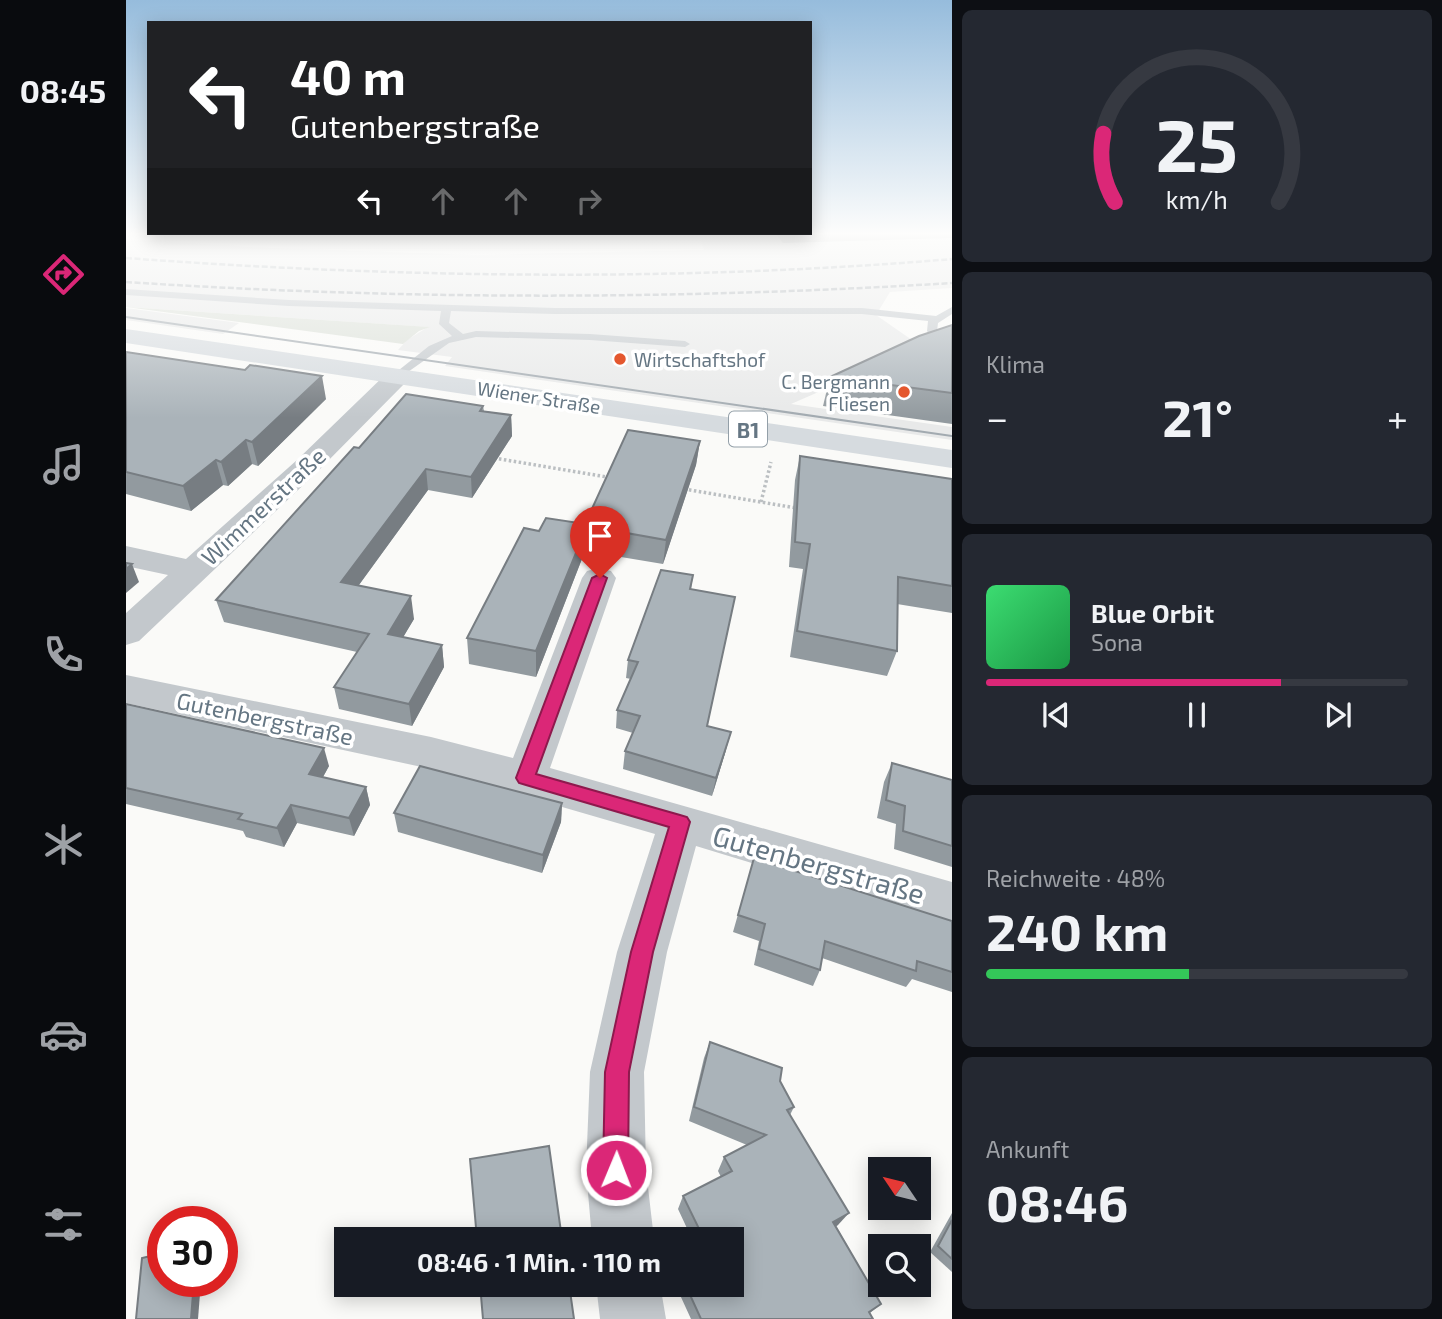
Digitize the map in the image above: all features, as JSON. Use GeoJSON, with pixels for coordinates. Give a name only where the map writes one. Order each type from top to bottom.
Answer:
{"type":"FeatureCollection","features":[{"type":"Feature","properties":{"kind":"main road","name":"Wiener Straße"},"geometry":{"type":"LineString","coordinates":[[126,336],[952,459]]}},
{"type":"Feature","properties":{"kind":"street","name":"Wimmerstraße"},"geometry":{"type":"LineString","coordinates":[[126,633],[342,433],[398,376]]}},
{"type":"Feature","properties":{"kind":"street"},"geometry":{"type":"LineString","coordinates":[[126,556],[194,571]]}},
{"type":"Feature","properties":{"kind":"street"},"geometry":{"type":"LineString","coordinates":[[526,778],[600,578]]}},
{"type":"Feature","properties":{"kind":"street","name":"Gutenbergstraße"},"geometry":{"type":"LineString","coordinates":[[126,689],[431,753],[680,822],[952,903]]}},
{"type":"Feature","properties":{"kind":"street"},"geometry":{"type":"LineString","coordinates":[[622,1227],[616,1170],[617,1072],[642,952],[680,822]]}},
{"type":"Feature","properties":{"kind":"street"},"geometry":{"type":"LineString","coordinates":[[630,1297],[633,1319]]}},
{"type":"Feature","properties":{"kind":"lane"},"geometry":{"type":"LineString","coordinates":[[165,295],[278,302],[633,313],[862,311],[938,319]]}},
{"type":"Feature","properties":{"kind":"lane"},"geometry":{"type":"LineString","coordinates":[[447,307],[444,324],[460,337]]}},
{"type":"Feature","properties":{"kind":"lane"},"geometry":{"type":"LineString","coordinates":[[952,310],[933,322],[932,331],[937,337],[952,342]]}},
{"type":"Feature","properties":{"kind":"lane"},"geometry":{"type":"LineString","coordinates":[[398,376],[433,348],[460,337],[491,334],[590,337],[685,344]]}},
{"type":"Feature","properties":{"kind":"path"},"geometry":{"type":"LineString","coordinates":[[761,502],[772,456]]}},
{"type":"Feature","properties":{"kind":"path"},"geometry":{"type":"LineString","coordinates":[[492,458],[613,478]]}},
{"type":"Feature","properties":{"kind":"path"},"geometry":{"type":"LineString","coordinates":[[681,489],[802,509]]}},
{"type":"Feature","properties":{"kind":"shaded area"},"geometry":{"type":"Polygon","coordinates":[[[126,295],[888,295],[876,315],[922,347],[791,404],[952,427],[952,440],[445,366],[452,357],[398,350],[407,340],[428,327],[126,307],[126,295]]]}},
{"type":"Feature","properties":{"kind":"shaded area"},"geometry":{"type":"Polygon","coordinates":[[[126,307],[430,327],[419,331],[403,344],[126,307]]]}},
{"type":"Feature","properties":{"kind":"shaded area"},"geometry":{"type":"Polygon","coordinates":[[[126,308],[239,323],[223,334],[126,320],[126,308]]]}},
{"type":"Feature","properties":{"kind":"building"},"geometry":{"type":"Polygon","coordinates":[[[952,325],[952,393],[830,377],[919,336],[952,325]]]}},
{"type":"Feature","properties":{"kind":"building"},"geometry":{"type":"Polygon","coordinates":[[[126,352],[245,370],[250,365],[322,376],[252,442],[246,440],[221,462],[216,460],[183,486],[126,472],[126,352]]]}},
{"type":"Feature","properties":{"kind":"building"},"geometry":{"type":"Polygon","coordinates":[[[406,394],[483,406],[480,411],[511,415],[471,477],[426,469],[341,582],[411,596],[388,634],[442,645],[409,704],[334,687],[369,634],[216,600],[354,447],[359,448],[406,394]]]}},
{"type":"Feature","properties":{"kind":"building"},"geometry":{"type":"Polygon","coordinates":[[[628,430],[700,441],[666,540],[587,526],[536,651],[467,638],[524,528],[539,531],[546,518],[585,524],[628,430]]]}},
{"type":"Feature","properties":{"kind":"building"},"geometry":{"type":"Polygon","coordinates":[[[800,456],[952,479],[952,586],[898,577],[897,651],[797,631],[810,544],[795,542],[800,456]]]}},
{"type":"Feature","properties":{"kind":"building"},"geometry":{"type":"Polygon","coordinates":[[[661,570],[693,575],[690,589],[735,597],[707,726],[731,732],[716,778],[625,751],[640,716],[617,710],[638,662],[628,660],[661,570]]]}},
{"type":"Feature","properties":{"kind":"building"},"geometry":{"type":"Polygon","coordinates":[[[126,704],[324,748],[309,774],[366,787],[349,818],[291,805],[277,828],[238,819],[242,814],[126,788],[126,704]]]}},
{"type":"Feature","properties":{"kind":"building"},"geometry":{"type":"Polygon","coordinates":[[[892,763],[952,780],[952,846],[903,831],[905,806],[886,800],[892,763]]]}},
{"type":"Feature","properties":{"kind":"building"},"geometry":{"type":"Polygon","coordinates":[[[420,766],[562,803],[543,855],[394,813],[420,766]]]}},
{"type":"Feature","properties":{"kind":"building"},"geometry":{"type":"Polygon","coordinates":[[[754,858],[952,921],[952,972],[917,961],[916,971],[825,941],[820,970],[759,949],[765,924],[738,915],[754,858]]]}},
{"type":"Feature","properties":{"kind":"building"},"geometry":{"type":"Polygon","coordinates":[[[710,1042],[782,1068],[780,1081],[794,1107],[787,1110],[849,1213],[833,1222],[868,1282],[868,1297],[877,1297],[881,1304],[869,1312],[873,1319],[701,1319],[691,1297],[744,1297],[744,1227],[698,1227],[683,1196],[732,1171],[724,1157],[766,1135],[694,1107],[710,1042]]]}},
{"type":"Feature","properties":{"kind":"building"},"geometry":{"type":"Polygon","coordinates":[[[549,1146],[560,1227],[476,1227],[470,1159],[549,1146]]]}},
{"type":"Feature","properties":{"kind":"building"},"geometry":{"type":"Polygon","coordinates":[[[952,1220],[952,1259],[938,1246],[952,1220]]]}},
{"type":"Feature","properties":{"kind":"building"},"geometry":{"type":"Polygon","coordinates":[[[147,1257],[147,1297],[193,1297],[191,1319],[136,1319],[142,1258],[147,1257]]]}},
{"type":"Feature","properties":{"kind":"building"},"geometry":{"type":"Polygon","coordinates":[[[481,1297],[571,1297],[574,1319],[483,1319],[481,1297]]]}},
{"type":"Feature","properties":{"kind":"tram line"},"geometry":{"type":"LineString","coordinates":[[126,317],[952,436]]}},
{"type":"Feature","properties":{"kind":"railway"},"geometry":{"type":"LineString","coordinates":[[421,295],[665,295]]}},
{"type":"Feature","properties":{"kind":"place","name":"Wirtschaftshof"},"geometry":{"type":"Point","coordinates":[620,359]}},
{"type":"Feature","properties":{"kind":"place","name":"C. Bergmann Fliesen"},"geometry":{"type":"Point","coordinates":[904,392]}},
{"type":"Feature","properties":{"kind":"route"},"geometry":{"type":"LineString","coordinates":[[600,578],[526,778],[680,822],[642,952],[617,1072],[616,1170]]}}]}
